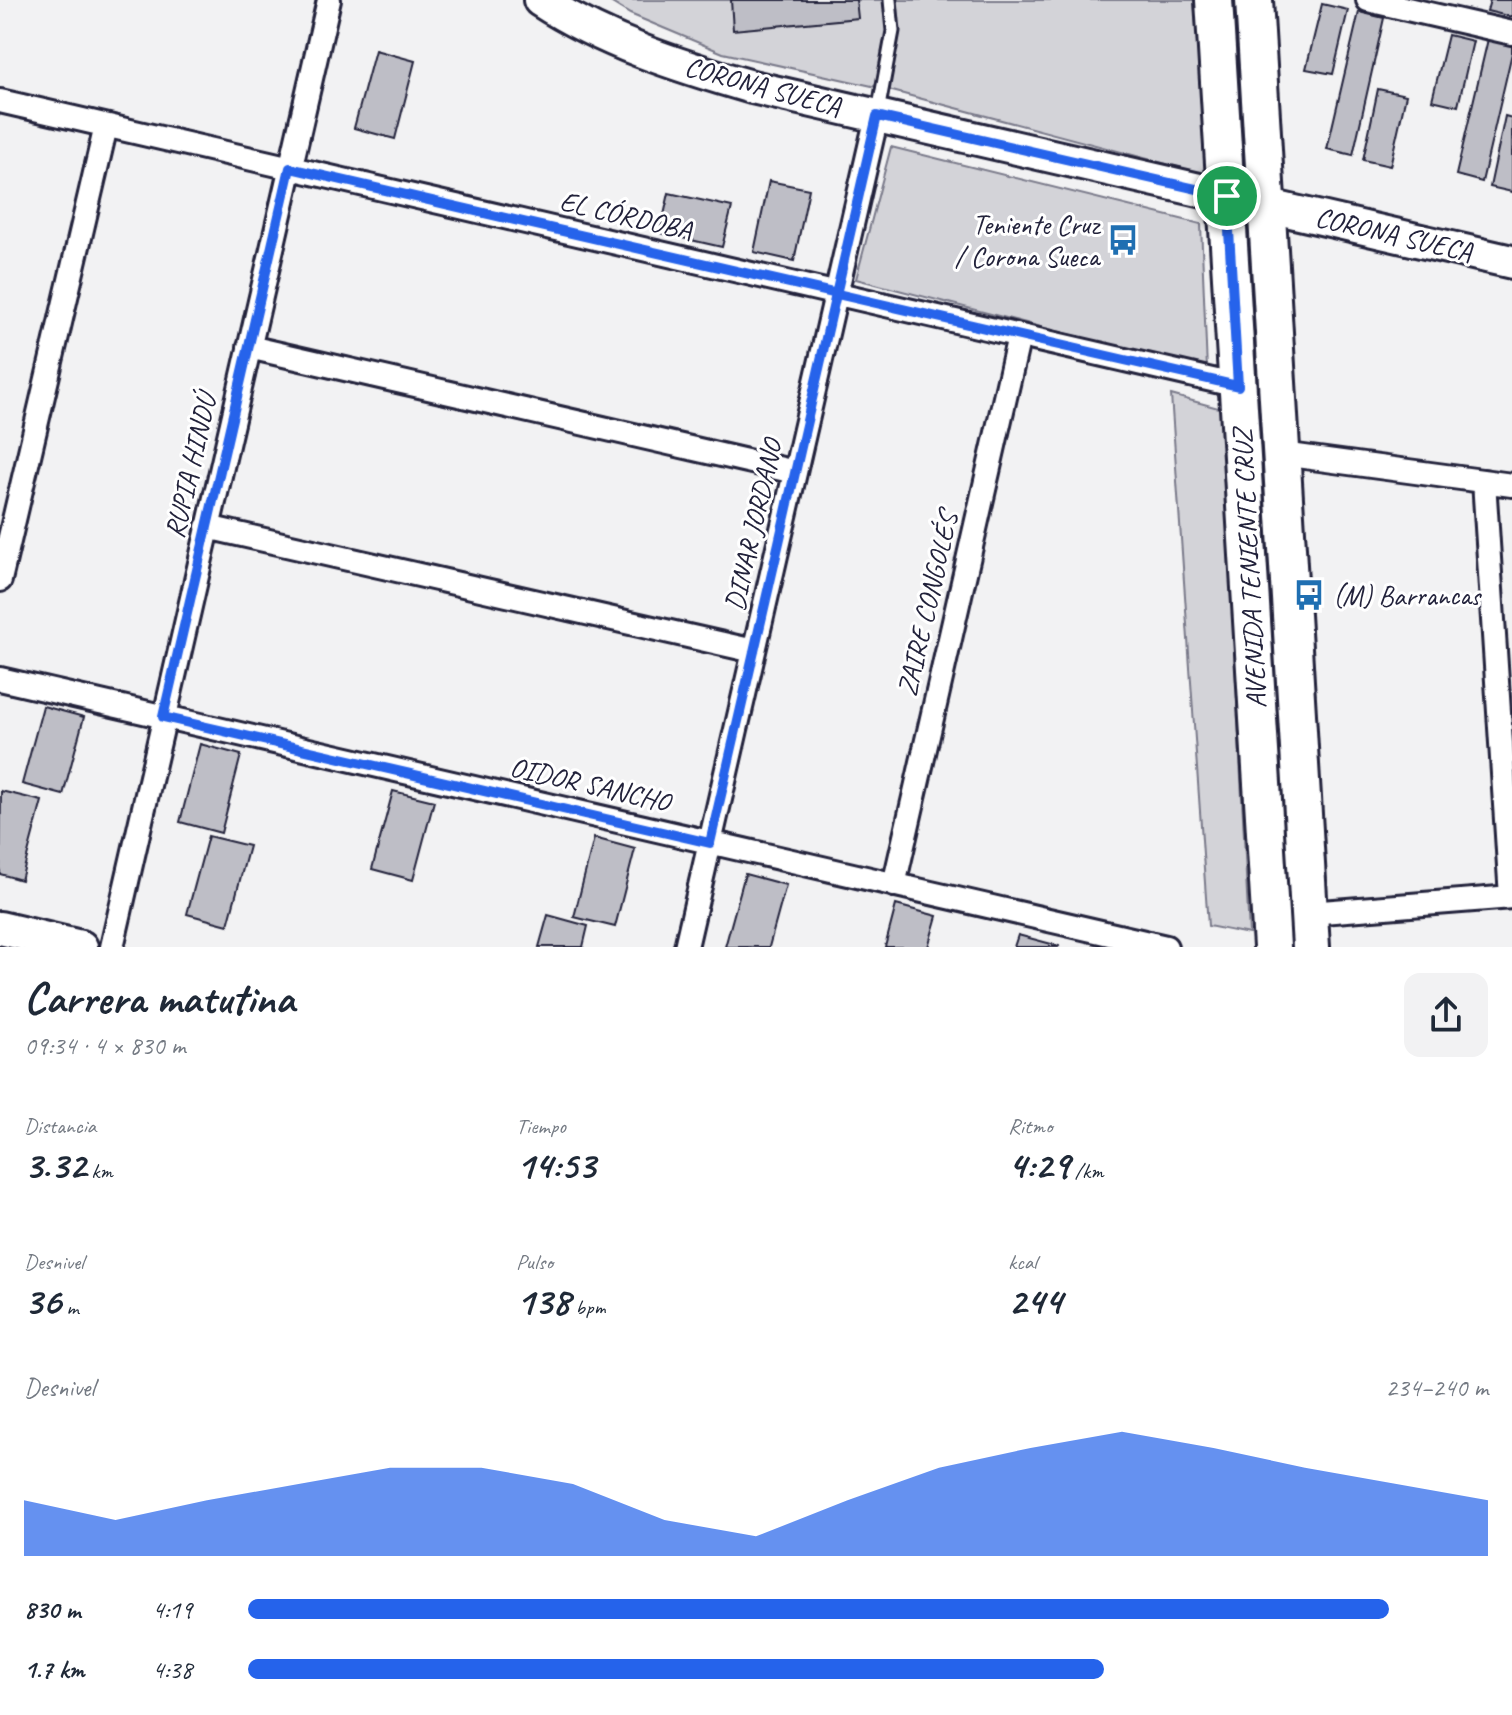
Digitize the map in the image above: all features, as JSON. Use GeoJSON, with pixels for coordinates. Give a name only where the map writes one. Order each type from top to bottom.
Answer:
{"type":"FeatureCollection","features":[{"type":"Feature","properties":{"kind":"main road","name":"AVENIDA TENIENTE CRUZ"},"geometry":{"type":"LineString","coordinates":[[1214,0],[1272,947]]}},
{"type":"Feature","properties":{"kind":"main road","name":"AVENIDA TENIENTE CRUZ"},"geometry":{"type":"LineString","coordinates":[[1254,0],[1310,930]]}},
{"type":"Feature","properties":{"kind":"street","name":"RUPIA HINDÚ"},"geometry":{"type":"LineString","coordinates":[[112,947],[329,0]]}},
{"type":"Feature","properties":{"kind":"street","name":"CORONA SUECA"},"geometry":{"type":"LineString","coordinates":[[540,0],[599,32],[699,72],[752,87],[1512,262]]}},
{"type":"Feature","properties":{"kind":"street"},"geometry":{"type":"LineString","coordinates":[[1368,0],[1512,33]]}},
{"type":"Feature","properties":{"kind":"street","name":"EL CÓRDOBA"},"geometry":{"type":"LineString","coordinates":[[0,101],[1238,386]]}},
{"type":"Feature","properties":{"kind":"street","name":"DINAR JORDANO"},"geometry":{"type":"LineString","coordinates":[[686,947],[877,116]]}},
{"type":"Feature","properties":{"kind":"street"},"geometry":{"type":"LineString","coordinates":[[0,580],[106,126]]}},
{"type":"Feature","properties":{"kind":"street","name":"ZAIRE CONGOLÉS"},"geometry":{"type":"LineString","coordinates":[[894,885],[1019,336]]}},
{"type":"Feature","properties":{"kind":"street"},"geometry":{"type":"LineString","coordinates":[[249,347],[795,472]]}},
{"type":"Feature","properties":{"kind":"street"},"geometry":{"type":"LineString","coordinates":[[1282,454],[1512,485]]}},
{"type":"Feature","properties":{"kind":"street"},"geometry":{"type":"LineString","coordinates":[[1310,930],[1512,897],[1484,481]]}},
{"type":"Feature","properties":{"kind":"street"},"geometry":{"type":"LineString","coordinates":[[207,527],[754,651]]}},
{"type":"Feature","properties":{"kind":"street","name":"OIDOR SANCHO"},"geometry":{"type":"LineString","coordinates":[[0,679],[1166,947]]}},
{"type":"Feature","properties":{"kind":"street"},"geometry":{"type":"LineString","coordinates":[[0,928],[81,947]]}},
{"type":"Feature","properties":{"kind":"lane"},"geometry":{"type":"LineString","coordinates":[[877,116],[893,31],[890,0]]}},
{"type":"Feature","properties":{"kind":"shaded area"},"geometry":{"type":"Polygon","coordinates":[[[607,0],[1194,0],[1208,175],[881,88],[723,53],[630,14],[607,0]]]}},
{"type":"Feature","properties":{"kind":"shaded area"},"geometry":{"type":"Polygon","coordinates":[[[891,147],[1201,224],[1207,370],[856,279],[891,147]]]}},
{"type":"Feature","properties":{"kind":"shaded area"},"geometry":{"type":"Polygon","coordinates":[[[1171,395],[1222,409],[1249,934],[1208,926],[1171,395]]]}},
{"type":"Feature","properties":{"kind":"building"},"geometry":{"type":"Polygon","coordinates":[[[731,0],[856,0],[858,18],[733,30],[731,0]]]}},
{"type":"Feature","properties":{"kind":"building"},"geometry":{"type":"Polygon","coordinates":[[[1490,0],[1512,0],[1512,17],[1487,11],[1490,0]]]}},
{"type":"Feature","properties":{"kind":"building"},"geometry":{"type":"Polygon","coordinates":[[[1322,4],[1348,10],[1333,74],[1306,69],[1322,4]]]}},
{"type":"Feature","properties":{"kind":"building"},"geometry":{"type":"Polygon","coordinates":[[[1359,12],[1384,18],[1353,155],[1327,149],[1359,12]]]}},
{"type":"Feature","properties":{"kind":"building"},"geometry":{"type":"Polygon","coordinates":[[[1448,35],[1473,41],[1458,106],[1432,100],[1448,35]]]}},
{"type":"Feature","properties":{"kind":"building"},"geometry":{"type":"Polygon","coordinates":[[[1488,39],[1512,44],[1512,53],[1482,182],[1456,175],[1488,39]]]}},
{"type":"Feature","properties":{"kind":"building"},"geometry":{"type":"Polygon","coordinates":[[[375,50],[415,61],[395,139],[354,128],[375,50]]]}},
{"type":"Feature","properties":{"kind":"building"},"geometry":{"type":"Polygon","coordinates":[[[1378,89],[1406,95],[1390,166],[1363,160],[1378,89]]]}},
{"type":"Feature","properties":{"kind":"building"},"geometry":{"type":"Polygon","coordinates":[[[1505,116],[1512,118],[1512,192],[1490,187],[1505,116]]]}},
{"type":"Feature","properties":{"kind":"building"},"geometry":{"type":"Polygon","coordinates":[[[769,181],[809,189],[794,261],[754,252],[769,181]]]}},
{"type":"Feature","properties":{"kind":"building"},"geometry":{"type":"Polygon","coordinates":[[[669,193],[732,207],[722,247],[660,233],[669,193]]]}},
{"type":"Feature","properties":{"kind":"building"},"geometry":{"type":"Polygon","coordinates":[[[43,706],[84,717],[63,795],[22,784],[43,706]]]}},
{"type":"Feature","properties":{"kind":"building"},"geometry":{"type":"Polygon","coordinates":[[[200,744],[241,755],[221,833],[180,822],[200,744]]]}},
{"type":"Feature","properties":{"kind":"building"},"geometry":{"type":"Polygon","coordinates":[[[1,791],[42,801],[21,880],[0,874],[1,791]]]}},
{"type":"Feature","properties":{"kind":"building"},"geometry":{"type":"Polygon","coordinates":[[[393,791],[434,801],[413,880],[372,869],[393,791]]]}},
{"type":"Feature","properties":{"kind":"building"},"geometry":{"type":"Polygon","coordinates":[[[208,836],[249,846],[228,925],[187,914],[208,836]]]}},
{"type":"Feature","properties":{"kind":"building"},"geometry":{"type":"Polygon","coordinates":[[[594,838],[635,849],[615,927],[574,917],[594,838]]]}},
{"type":"Feature","properties":{"kind":"building"},"geometry":{"type":"Polygon","coordinates":[[[745,874],[786,885],[769,947],[725,947],[745,874]]]}},
{"type":"Feature","properties":{"kind":"building"},"geometry":{"type":"Polygon","coordinates":[[[896,905],[937,916],[928,947],[885,947],[896,905]]]}},
{"type":"Feature","properties":{"kind":"building"},"geometry":{"type":"Polygon","coordinates":[[[548,915],[588,926],[583,947],[539,947],[548,915]]]}},
{"type":"Feature","properties":{"kind":"building"},"geometry":{"type":"Polygon","coordinates":[[[1018,935],[1059,946],[1014,947],[1018,935]]]}},
{"type":"Feature","properties":{"kind":"place","name":"Teniente Cruz / Corona Sueca"},"geometry":{"type":"Point","coordinates":[1123,240]}},
{"type":"Feature","properties":{"kind":"place","name":"(M) Barrancas"},"geometry":{"type":"Point","coordinates":[1309,595]}},
{"type":"Feature","properties":{"kind":"route"},"geometry":{"type":"LineString","coordinates":[[1227,196],[877,116],[836,294],[816,383],[710,843],[163,717],[290,168],[836,294],[1238,386],[1227,196]]}}]}
